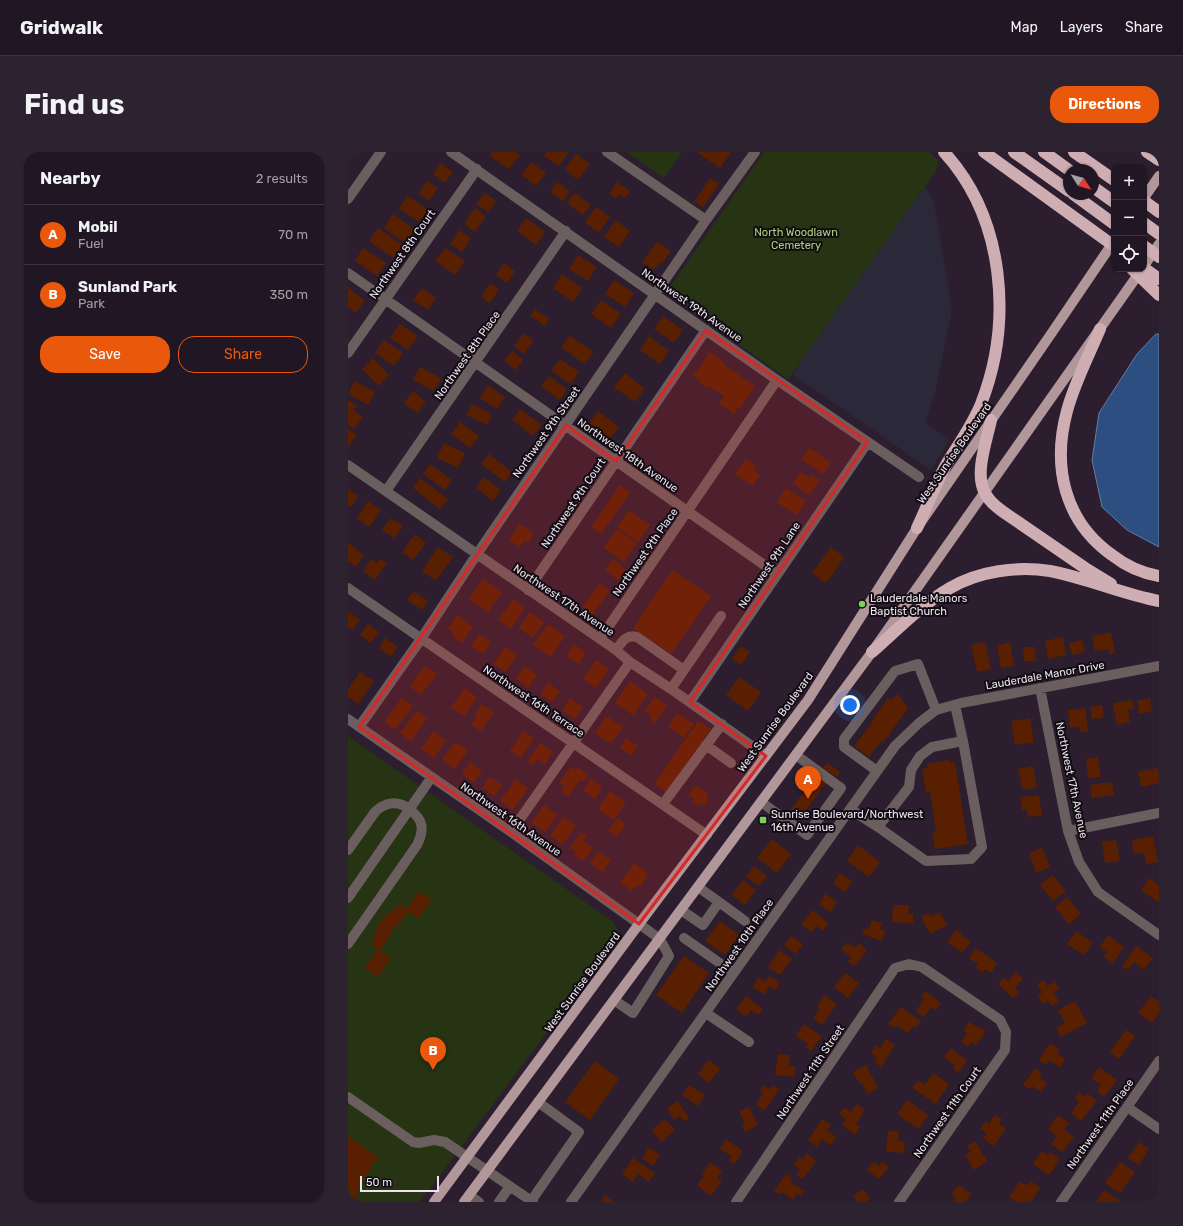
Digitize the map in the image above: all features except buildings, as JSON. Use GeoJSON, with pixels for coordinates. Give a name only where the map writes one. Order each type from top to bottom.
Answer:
{"type":"FeatureCollection","features":[{"type":"Feature","properties":{"kind":"highway"},"geometry":{"type":"LineString","coordinates":[[917,528],[946,466],[965,434],[980,404],[991,370],[999,321],[998,283],[995,257],[988,233],[973,194],[960,173],[944,152]]}},
{"type":"Feature","properties":{"kind":"highway"},"geometry":{"type":"LineString","coordinates":[[984,152],[1111,244]]}},
{"type":"Feature","properties":{"kind":"highway"},"geometry":{"type":"LineString","coordinates":[[1014,152],[1063,187]]}},
{"type":"Feature","properties":{"kind":"highway"},"geometry":{"type":"LineString","coordinates":[[1044,152],[1063,166]]}},
{"type":"Feature","properties":{"kind":"highway"},"geometry":{"type":"LineString","coordinates":[[1074,152],[1111,178]]}},
{"type":"Feature","properties":{"kind":"highway"},"geometry":{"type":"LineString","coordinates":[[1147,152],[1159,160]]}},
{"type":"Feature","properties":{"kind":"highway"},"geometry":{"type":"LineString","coordinates":[[1099,191],[1111,200]]}},
{"type":"Feature","properties":{"kind":"highway"},"geometry":{"type":"LineString","coordinates":[[1081,200],[1111,222]]}},
{"type":"Feature","properties":{"kind":"highway"},"geometry":{"type":"LineString","coordinates":[[1147,204],[1159,212]]}},
{"type":"Feature","properties":{"kind":"highway"},"geometry":{"type":"LineString","coordinates":[[1147,225],[1159,234]]}},
{"type":"Feature","properties":{"kind":"highway"},"geometry":{"type":"LineString","coordinates":[[1093,230],[1111,248]]}},
{"type":"Feature","properties":{"kind":"highway"},"geometry":{"type":"LineString","coordinates":[[1147,248],[1159,257]]}},
{"type":"Feature","properties":{"kind":"highway"},"geometry":{"type":"LineString","coordinates":[[1147,270],[1159,279]]}},
{"type":"Feature","properties":{"kind":"highway"},"geometry":{"type":"LineString","coordinates":[[1135,272],[1159,295]]}},
{"type":"Feature","properties":{"kind":"highway"},"geometry":{"type":"LineString","coordinates":[[1100,328],[1073,392],[1067,411],[1061,445],[1061,469],[1063,481],[1075,514],[1097,544],[1127,565],[1159,576]]}},
{"type":"Feature","properties":{"kind":"highway"},"geometry":{"type":"LineString","coordinates":[[991,420],[982,461],[982,481],[984,492],[993,504],[1088,570],[1124,591]]}},
{"type":"Feature","properties":{"kind":"highway"},"geometry":{"type":"LineString","coordinates":[[872,652],[939,595],[958,584],[983,575],[1010,570],[1024,569],[1050,572],[1159,601]]}},
{"type":"Feature","properties":{"kind":"main road"},"geometry":{"type":"LineString","coordinates":[[1147,194],[1159,176]]}},
{"type":"Feature","properties":{"kind":"main road"},"geometry":{"type":"LineString","coordinates":[[1147,261],[1159,244]]}},
{"type":"Feature","properties":{"kind":"main road","name":"West Sunrise Boulevard"},"geometry":{"type":"LineString","coordinates":[[434,1202],[639,924],[808,700],[917,528],[1052,334],[1111,245]]}},
{"type":"Feature","properties":{"kind":"main road"},"geometry":{"type":"LineString","coordinates":[[466,1198],[872,652],[1139,272]]}},
{"type":"Feature","properties":{"kind":"street"},"geometry":{"type":"LineString","coordinates":[[348,199],[381,152]]}},
{"type":"Feature","properties":{"kind":"street","name":"Northwest 19th Avenue"},"geometry":{"type":"LineString","coordinates":[[451,152],[777,380],[919,477]]}},
{"type":"Feature","properties":{"kind":"street"},"geometry":{"type":"LineString","coordinates":[[607,152],[706,220]]}},
{"type":"Feature","properties":{"kind":"street","name":"Northwest 9th Street"},"geometry":{"type":"LineString","coordinates":[[359,727],[421,639],[477,554],[706,220],[755,152]]}},
{"type":"Feature","properties":{"kind":"street","name":"Northwest 8th Court"},"geometry":{"type":"LineString","coordinates":[[348,353],[477,169]]}},
{"type":"Feature","properties":{"kind":"street","name":"Northwest 8th Place"},"geometry":{"type":"LineString","coordinates":[[386,491],[566,231]]}},
{"type":"Feature","properties":{"kind":"street","name":"Northwest 18th Avenue"},"geometry":{"type":"LineString","coordinates":[[348,273],[777,574]]}},
{"type":"Feature","properties":{"kind":"street","name":"Northwest 9th Court"},"geometry":{"type":"LineString","coordinates":[[528,590],[706,330]]}},
{"type":"Feature","properties":{"kind":"street","name":"Northwest 9th Place"},"geometry":{"type":"LineString","coordinates":[[600,639],[777,380]]}},
{"type":"Feature","properties":{"kind":"street","name":"Northwest 9th Lane"},"geometry":{"type":"LineString","coordinates":[[690,702],[868,442]]}},
{"type":"Feature","properties":{"kind":"street","name":"Northwest 17th Avenue"},"geometry":{"type":"LineString","coordinates":[[348,465],[616,650],[630,662],[722,724],[766,756]]}},
{"type":"Feature","properties":{"kind":"street","name":"Northwest 16th Terrace"},"geometry":{"type":"LineString","coordinates":[[348,588],[707,835]]}},
{"type":"Feature","properties":{"kind":"street"},"geometry":{"type":"LineString","coordinates":[[671,689],[721,616]]}},
{"type":"Feature","properties":{"kind":"street"},"geometry":{"type":"LineString","coordinates":[[616,650],[625,638],[633,636],[637,637],[684,670]]}},
{"type":"Feature","properties":{"kind":"street"},"geometry":{"type":"LineString","coordinates":[[512,832],[630,662]]}},
{"type":"Feature","properties":{"kind":"street"},"geometry":{"type":"LineString","coordinates":[[877,771],[844,747],[844,739],[895,671],[918,664],[936,710]]}},
{"type":"Feature","properties":{"kind":"street","name":"Lauderdale Manor Drive"},"geometry":{"type":"LineString","coordinates":[[936,710],[1040,688],[1159,666]]}},
{"type":"Feature","properties":{"kind":"street","name":"Northwest 17th Avenue"},"geometry":{"type":"LineString","coordinates":[[1040,688],[1068,831],[1079,862],[1098,892],[1159,935]]}},
{"type":"Feature","properties":{"kind":"street"},"geometry":{"type":"LineString","coordinates":[[850,809],[926,861],[971,859],[982,847],[955,705]]}},
{"type":"Feature","properties":{"kind":"street","name":"Northwest 10th Place"},"geometry":{"type":"LineString","coordinates":[[571,1202],[895,746],[919,723],[936,710]]}},
{"type":"Feature","properties":{"kind":"street","name":"Northwest 16th Avenue"},"geometry":{"type":"LineString","coordinates":[[348,719],[431,778],[512,832],[660,939]]}},
{"type":"Feature","properties":{"kind":"street"},"geometry":{"type":"LineString","coordinates":[[663,804],[722,724]]}},
{"type":"Feature","properties":{"kind":"street"},"geometry":{"type":"LineString","coordinates":[[878,827],[909,786],[911,770],[920,756],[932,747],[963,741]]}},
{"type":"Feature","properties":{"kind":"street"},"geometry":{"type":"LineString","coordinates":[[706,745],[731,763]]}},
{"type":"Feature","properties":{"kind":"street"},"geometry":{"type":"LineString","coordinates":[[761,802],[807,835],[841,788],[796,755]]}},
{"type":"Feature","properties":{"kind":"street"},"geometry":{"type":"LineString","coordinates":[[348,898],[431,778]]}},
{"type":"Feature","properties":{"kind":"street"},"geometry":{"type":"LineString","coordinates":[[348,850],[380,807],[388,804],[402,804],[418,815],[422,831],[420,838],[348,944]]}},
{"type":"Feature","properties":{"kind":"street"},"geometry":{"type":"LineString","coordinates":[[1068,831],[1159,814]]}},
{"type":"Feature","properties":{"kind":"street"},"geometry":{"type":"LineString","coordinates":[[698,887],[745,922]]}},
{"type":"Feature","properties":{"kind":"street"},"geometry":{"type":"LineString","coordinates":[[681,910],[703,925],[719,902]]}},
{"type":"Feature","properties":{"kind":"street"},"geometry":{"type":"LineString","coordinates":[[684,938],[734,973]]}},
{"type":"Feature","properties":{"kind":"street"},"geometry":{"type":"LineString","coordinates":[[614,1000],[633,1013],[669,956],[660,939]]}},
{"type":"Feature","properties":{"kind":"street","name":"Northwest 11th Street"},"geometry":{"type":"LineString","coordinates":[[736,1202],[895,968],[909,964],[922,967],[1000,1020],[1006,1032]]}},
{"type":"Feature","properties":{"kind":"street"},"geometry":{"type":"LineString","coordinates":[[706,1013],[749,1042]]}},
{"type":"Feature","properties":{"kind":"street","name":"Northwest 11th Court"},"geometry":{"type":"LineString","coordinates":[[898,1202],[1005,1050],[1006,1032]]}},
{"type":"Feature","properties":{"kind":"street","name":"Northwest 11th Place"},"geometry":{"type":"LineString","coordinates":[[1061,1202],[1159,1061]]}},
{"type":"Feature","properties":{"kind":"street"},"geometry":{"type":"LineString","coordinates":[[348,1097],[413,1142],[419,1143],[434,1140],[445,1142],[532,1201],[579,1132],[538,1102]]}},
{"type":"Feature","properties":{"kind":"street"},"geometry":{"type":"LineString","coordinates":[[1127,1107],[1159,1129]]}},
{"type":"Feature","properties":{"kind":"street"},"geometry":{"type":"LineString","coordinates":[[499,1202],[510,1186]]}},
{"type":"Feature","properties":{"kind":"street"},"geometry":{"type":"LineString","coordinates":[[466,1198],[479,1202]]}},
{"type":"Feature","properties":{"kind":"highlighted area"},"geometry":{"type":"Polygon","coordinates":[[[706,330],[868,442],[690,702],[766,756],[639,924],[359,727],[566,425],[616,461],[706,330]]]}},
{"type":"Feature","properties":{"kind":"shaded area"},"geometry":{"type":"Polygon","coordinates":[[[925,187],[934,202],[952,310],[935,393],[925,423],[949,440],[931,470],[792,374],[925,187]]]}},
{"type":"Feature","properties":{"kind":"green space"},"geometry":{"type":"Polygon","coordinates":[[[627,152],[682,152],[664,178],[627,152]]]}},
{"type":"Feature","properties":{"kind":"green space","name":"North Woodlawn Cemetery"},"geometry":{"type":"Polygon","coordinates":[[[764,152],[929,152],[939,161],[936,171],[788,379],[666,293],[764,152]]]}},
{"type":"Feature","properties":{"kind":"green space"},"geometry":{"type":"Polygon","coordinates":[[[348,736],[612,921],[617,928],[617,939],[420,1202],[348,1202],[348,736]]]}},
{"type":"Feature","properties":{"kind":"water"},"geometry":{"type":"Polygon","coordinates":[[[1156,334],[1159,334],[1159,547],[1127,530],[1102,507],[1092,460],[1099,413],[1137,354],[1156,334]]]}},
{"type":"Feature","properties":{"kind":"place","name":"Lauderdale Manors Baptist Church"},"geometry":{"type":"Point","coordinates":[862,604]}},
{"type":"Feature","properties":{"kind":"place","name":"Mobil"},"geometry":{"type":"Point","coordinates":[808,799]}},
{"type":"Feature","properties":{"kind":"place","name":"Sunrise Boulevard/Northwest 16th Avenue"},"geometry":{"type":"Point","coordinates":[763,820]}},
{"type":"Feature","properties":{"kind":"place","name":"Sunland Park"},"geometry":{"type":"Point","coordinates":[433,1070]}}]}
